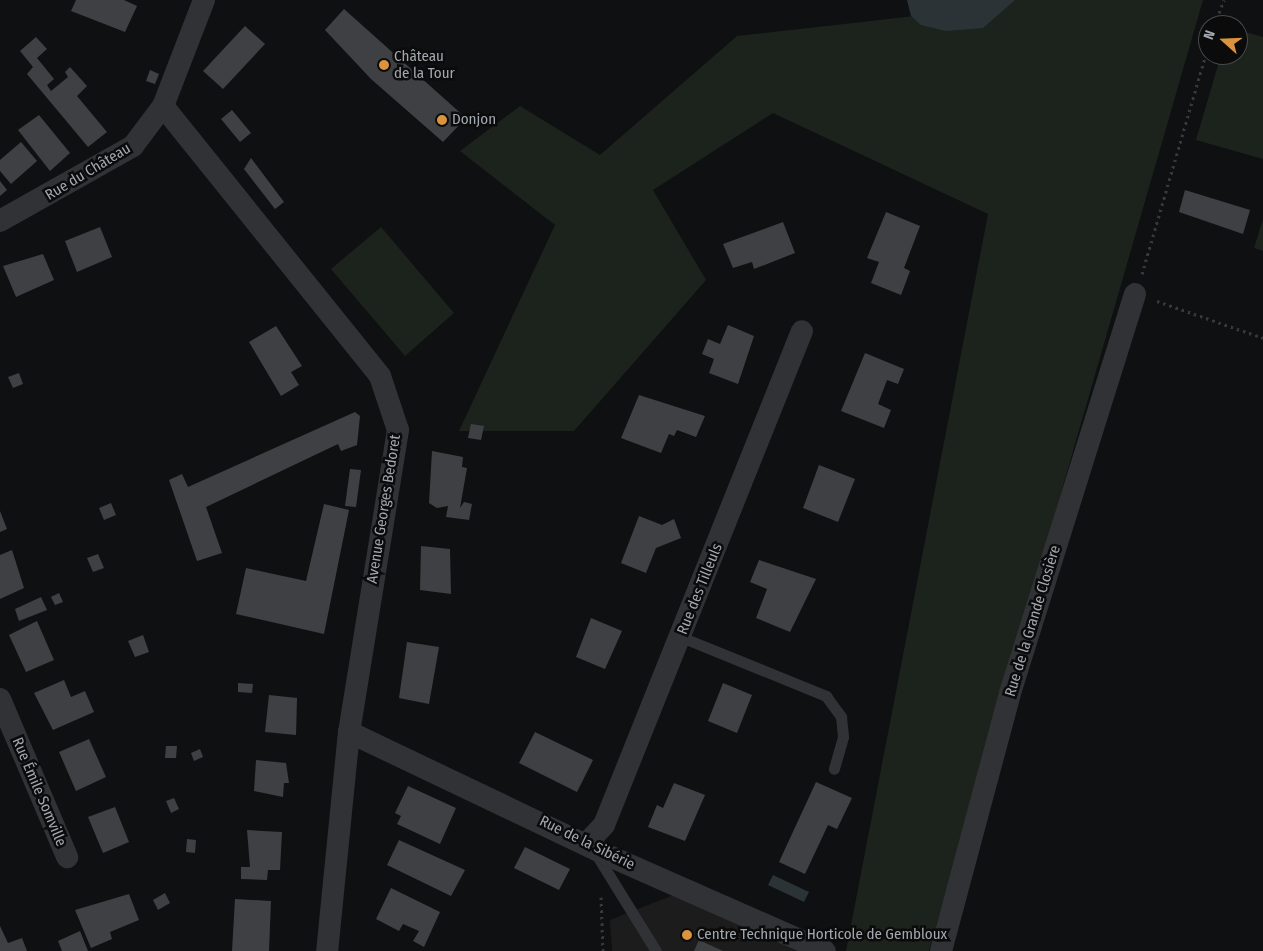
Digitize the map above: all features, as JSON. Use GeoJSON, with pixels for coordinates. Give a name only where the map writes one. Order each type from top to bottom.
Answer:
{"type":"FeatureCollection","features":[{"type":"Feature","properties":{"kind":"street"},"geometry":{"type":"LineString","coordinates":[[163,106],[204,0]]}},
{"type":"Feature","properties":{"kind":"street","name":"Rue du Château"},"geometry":{"type":"LineString","coordinates":[[0,221],[133,146],[163,106]]}},
{"type":"Feature","properties":{"kind":"street","name":"Avenue Georges Bedoret"},"geometry":{"type":"LineString","coordinates":[[163,106],[380,376],[398,430],[350,732],[327,951]]}},
{"type":"Feature","properties":{"kind":"street","name":"Rue de la Grande Closière"},"geometry":{"type":"LineString","coordinates":[[941,951],[1010,693],[1135,294]]}},
{"type":"Feature","properties":{"kind":"street","name":"Rue des Tilleuls"},"geometry":{"type":"LineString","coordinates":[[593,849],[681,637],[802,331]]}},
{"type":"Feature","properties":{"kind":"street","name":"Rue Émile Somville"},"geometry":{"type":"LineString","coordinates":[[0,699],[67,857]]}},
{"type":"Feature","properties":{"kind":"street","name":"Rue de la Sibérie"},"geometry":{"type":"LineString","coordinates":[[350,732],[593,849],[825,951]]}},
{"type":"Feature","properties":{"kind":"lane"},"geometry":{"type":"LineString","coordinates":[[681,637],[826,696],[841,717],[843,737],[834,769]]}},
{"type":"Feature","properties":{"kind":"lane"},"geometry":{"type":"LineString","coordinates":[[593,849],[656,951]]}},
{"type":"Feature","properties":{"kind":"path"},"geometry":{"type":"LineString","coordinates":[[1218,15],[1224,0]]}},
{"type":"Feature","properties":{"kind":"path"},"geometry":{"type":"LineString","coordinates":[[1203,65],[1135,294],[1263,338]]}},
{"type":"Feature","properties":{"kind":"path"},"geometry":{"type":"LineString","coordinates":[[593,849],[603,951]]}},
{"type":"Feature","properties":{"kind":"shaded area"},"geometry":{"type":"Polygon","coordinates":[[[907,0],[1015,0],[983,28],[946,31],[921,25],[911,16],[907,0]]]}},
{"type":"Feature","properties":{"kind":"shaded area"},"geometry":{"type":"Polygon","coordinates":[[[966,0],[1203,0],[929,951],[846,951],[988,214],[773,113],[653,190],[706,280],[574,431],[459,431],[555,225],[460,151],[520,106],[600,155],[737,36],[968,10],[966,0]]]}},
{"type":"Feature","properties":{"kind":"shaded area"},"geometry":{"type":"Polygon","coordinates":[[[1248,33],[1263,37],[1263,159],[1196,140],[1218,65],[1248,65],[1248,33]]]}},
{"type":"Feature","properties":{"kind":"shaded area"},"geometry":{"type":"Polygon","coordinates":[[[1263,219],[1263,251],[1254,248],[1263,219]]]}},
{"type":"Feature","properties":{"kind":"shaded area"},"geometry":{"type":"Polygon","coordinates":[[[381,227],[454,313],[405,356],[331,269],[381,227]]]}},
{"type":"Feature","properties":{"kind":"shaded area"},"geometry":{"type":"Polygon","coordinates":[[[773,875],[809,892],[804,902],[768,885],[773,875]]]}},
{"type":"Feature","properties":{"kind":"shaded area","name":"Centre Technique Horticole de Gembloux"},"geometry":{"type":"Polygon","coordinates":[[[676,894],[796,951],[612,951],[610,920],[676,894]]]}},
{"type":"Feature","properties":{"kind":"building"},"geometry":{"type":"Polygon","coordinates":[[[76,0],[124,0],[137,6],[125,32],[71,11],[76,0]]]}},
{"type":"Feature","properties":{"kind":"building","name":"Château de la Tour"},"geometry":{"type":"Polygon","coordinates":[[[344,9],[466,118],[443,142],[371,79],[325,30],[344,9]]]}},
{"type":"Feature","properties":{"kind":"building"},"geometry":{"type":"Polygon","coordinates":[[[245,26],[265,44],[223,89],[203,71],[245,26]]]}},
{"type":"Feature","properties":{"kind":"building"},"geometry":{"type":"Polygon","coordinates":[[[36,37],[47,49],[37,58],[54,79],[47,85],[51,91],[68,77],[65,72],[70,67],[87,86],[77,96],[107,132],[88,147],[27,74],[33,67],[20,51],[36,37]]]}},
{"type":"Feature","properties":{"kind":"building"},"geometry":{"type":"Polygon","coordinates":[[[150,70],[159,74],[155,84],[146,81],[150,70]]]}},
{"type":"Feature","properties":{"kind":"building"},"geometry":{"type":"Polygon","coordinates":[[[232,110],[251,133],[240,142],[221,119],[232,110]]]}},
{"type":"Feature","properties":{"kind":"building"},"geometry":{"type":"Polygon","coordinates":[[[39,115],[70,153],[50,171],[18,130],[39,115]]]}},
{"type":"Feature","properties":{"kind":"building"},"geometry":{"type":"Polygon","coordinates":[[[21,142],[37,161],[11,184],[0,171],[0,160],[21,142]]]}},
{"type":"Feature","properties":{"kind":"building"},"geometry":{"type":"Polygon","coordinates":[[[251,158],[284,202],[275,209],[244,169],[251,158]]]}},
{"type":"Feature","properties":{"kind":"building"},"geometry":{"type":"Polygon","coordinates":[[[0,181],[7,190],[0,196],[0,181]]]}},
{"type":"Feature","properties":{"kind":"building"},"geometry":{"type":"Polygon","coordinates":[[[1185,190],[1250,210],[1243,234],[1179,212],[1185,190]]]}},
{"type":"Feature","properties":{"kind":"building"},"geometry":{"type":"Polygon","coordinates":[[[886,212],[920,226],[904,268],[910,271],[901,295],[871,283],[879,262],[867,258],[886,212]]]}},
{"type":"Feature","properties":{"kind":"building"},"geometry":{"type":"Polygon","coordinates":[[[783,222],[795,253],[754,269],[752,262],[733,268],[723,244],[783,222]]]}},
{"type":"Feature","properties":{"kind":"building"},"geometry":{"type":"Polygon","coordinates":[[[100,227],[112,257],[77,272],[65,241],[100,227]]]}},
{"type":"Feature","properties":{"kind":"building"},"geometry":{"type":"Polygon","coordinates":[[[43,254],[54,280],[16,297],[3,266],[43,254]]]}},
{"type":"Feature","properties":{"kind":"building"},"geometry":{"type":"Polygon","coordinates":[[[728,325],[754,336],[738,384],[709,373],[714,359],[702,354],[708,339],[720,344],[728,325]]]}},
{"type":"Feature","properties":{"kind":"building"},"geometry":{"type":"Polygon","coordinates":[[[276,326],[302,366],[291,372],[299,385],[281,396],[249,342],[276,326]]]}},
{"type":"Feature","properties":{"kind":"building"},"geometry":{"type":"Polygon","coordinates":[[[865,353],[904,369],[898,384],[887,380],[878,404],[891,410],[884,428],[841,411],[865,353]]]}},
{"type":"Feature","properties":{"kind":"building"},"geometry":{"type":"Polygon","coordinates":[[[19,373],[23,384],[13,388],[8,377],[19,373]]]}},
{"type":"Feature","properties":{"kind":"building"},"geometry":{"type":"Polygon","coordinates":[[[639,395],[705,416],[696,437],[677,430],[674,436],[669,434],[661,453],[621,438],[639,395]]]}},
{"type":"Feature","properties":{"kind":"building"},"geometry":{"type":"Polygon","coordinates":[[[355,412],[360,416],[357,445],[341,451],[338,444],[206,507],[222,553],[197,561],[169,480],[182,474],[188,487],[355,412]]]}},
{"type":"Feature","properties":{"kind":"building"},"geometry":{"type":"Polygon","coordinates":[[[471,424],[484,426],[481,440],[468,438],[471,424]]]}},
{"type":"Feature","properties":{"kind":"building"},"geometry":{"type":"Polygon","coordinates":[[[432,451],[463,457],[462,467],[467,468],[460,508],[464,502],[472,504],[469,520],[446,517],[448,506],[437,508],[429,503],[432,451]]]}},
{"type":"Feature","properties":{"kind":"building"},"geometry":{"type":"Polygon","coordinates":[[[819,465],[855,479],[838,522],[803,508],[819,465]]]}},
{"type":"Feature","properties":{"kind":"building"},"geometry":{"type":"Polygon","coordinates":[[[350,469],[361,470],[356,507],[345,506],[350,469]]]}},
{"type":"Feature","properties":{"kind":"building"},"geometry":{"type":"Polygon","coordinates":[[[111,503],[116,515],[104,520],[99,508],[111,503]]]}},
{"type":"Feature","properties":{"kind":"building"},"geometry":{"type":"Polygon","coordinates":[[[324,504],[349,510],[324,634],[236,614],[246,568],[306,581],[324,504]]]}},
{"type":"Feature","properties":{"kind":"building"},"geometry":{"type":"Polygon","coordinates":[[[0,511],[7,529],[0,532],[0,511]]]}},
{"type":"Feature","properties":{"kind":"building"},"geometry":{"type":"Polygon","coordinates":[[[639,516],[662,525],[674,519],[681,538],[656,548],[646,573],[621,563],[639,516]]]}},
{"type":"Feature","properties":{"kind":"building"},"geometry":{"type":"Polygon","coordinates":[[[421,546],[450,549],[451,594],[420,590],[421,546]]]}},
{"type":"Feature","properties":{"kind":"building"},"geometry":{"type":"Polygon","coordinates":[[[12,550],[24,588],[0,599],[0,555],[12,550]]]}},
{"type":"Feature","properties":{"kind":"building"},"geometry":{"type":"Polygon","coordinates":[[[98,554],[104,568],[93,572],[87,558],[98,554]]]}},
{"type":"Feature","properties":{"kind":"building"},"geometry":{"type":"Polygon","coordinates":[[[759,560],[816,579],[790,632],[756,618],[767,589],[750,582],[759,560]]]}},
{"type":"Feature","properties":{"kind":"building"},"geometry":{"type":"Polygon","coordinates":[[[59,593],[63,602],[55,605],[51,597],[59,593]]]}},
{"type":"Feature","properties":{"kind":"building"},"geometry":{"type":"Polygon","coordinates":[[[41,597],[47,610],[19,621],[15,609],[41,597]]]}},
{"type":"Feature","properties":{"kind":"building"},"geometry":{"type":"Polygon","coordinates":[[[591,618],[622,631],[605,669],[576,657],[591,618]]]}},
{"type":"Feature","properties":{"kind":"building"},"geometry":{"type":"Polygon","coordinates":[[[37,621],[54,660],[26,672],[9,635],[37,621]]]}},
{"type":"Feature","properties":{"kind":"building"},"geometry":{"type":"Polygon","coordinates":[[[143,635],[149,652],[135,657],[128,641],[143,635]]]}},
{"type":"Feature","properties":{"kind":"building"},"geometry":{"type":"Polygon","coordinates":[[[407,642],[439,647],[429,704],[399,698],[407,642]]]}},
{"type":"Feature","properties":{"kind":"building"},"geometry":{"type":"Polygon","coordinates":[[[64,680],[71,697],[85,691],[94,712],[53,730],[34,693],[64,680]]]}},
{"type":"Feature","properties":{"kind":"building"},"geometry":{"type":"Polygon","coordinates":[[[238,683],[253,684],[252,693],[238,692],[238,683]]]}},
{"type":"Feature","properties":{"kind":"building"},"geometry":{"type":"Polygon","coordinates":[[[723,683],[752,695],[737,733],[708,721],[723,683]]]}},
{"type":"Feature","properties":{"kind":"building"},"geometry":{"type":"Polygon","coordinates":[[[269,695],[297,698],[296,735],[265,732],[269,695]]]}},
{"type":"Feature","properties":{"kind":"building"},"geometry":{"type":"Polygon","coordinates":[[[535,732],[593,760],[577,792],[519,763],[535,732]]]}},
{"type":"Feature","properties":{"kind":"building"},"geometry":{"type":"Polygon","coordinates":[[[89,739],[106,777],[76,791],[59,752],[89,739]]]}},
{"type":"Feature","properties":{"kind":"building"},"geometry":{"type":"Polygon","coordinates":[[[166,746],[177,746],[176,758],[165,758],[166,746]]]}},
{"type":"Feature","properties":{"kind":"building"},"geometry":{"type":"Polygon","coordinates":[[[200,749],[203,757],[194,761],[191,753],[200,749]]]}},
{"type":"Feature","properties":{"kind":"building"},"geometry":{"type":"Polygon","coordinates":[[[256,760],[286,763],[289,783],[284,783],[283,797],[254,791],[256,760]]]}},
{"type":"Feature","properties":{"kind":"building"},"geometry":{"type":"Polygon","coordinates":[[[816,782],[852,798],[837,829],[828,825],[805,874],[779,862],[816,782]]]}},
{"type":"Feature","properties":{"kind":"building"},"geometry":{"type":"Polygon","coordinates":[[[674,783],[705,795],[685,841],[648,827],[657,805],[663,808],[674,783]]]}},
{"type":"Feature","properties":{"kind":"building"},"geometry":{"type":"Polygon","coordinates":[[[408,786],[456,808],[440,844],[397,824],[401,816],[395,813],[408,786]]]}},
{"type":"Feature","properties":{"kind":"building"},"geometry":{"type":"Polygon","coordinates":[[[174,798],[179,809],[171,813],[166,801],[174,798]]]}},
{"type":"Feature","properties":{"kind":"building"},"geometry":{"type":"Polygon","coordinates":[[[115,807],[129,842],[103,853],[88,817],[115,807]]]}},
{"type":"Feature","properties":{"kind":"building"},"geometry":{"type":"Polygon","coordinates":[[[247,830],[282,832],[280,870],[268,870],[267,880],[241,879],[241,867],[250,867],[247,830]]]}},
{"type":"Feature","properties":{"kind":"building"},"geometry":{"type":"Polygon","coordinates":[[[187,839],[196,840],[195,853],[186,852],[187,839]]]}},
{"type":"Feature","properties":{"kind":"building"},"geometry":{"type":"Polygon","coordinates":[[[399,840],[465,870],[451,896],[387,865],[399,840]]]}},
{"type":"Feature","properties":{"kind":"building"},"geometry":{"type":"Polygon","coordinates":[[[525,847],[570,869],[559,890],[514,868],[525,847]]]}},
{"type":"Feature","properties":{"kind":"building"},"geometry":{"type":"Polygon","coordinates":[[[391,888],[440,912],[424,947],[413,941],[419,931],[403,924],[399,931],[376,919],[391,888]]]}},
{"type":"Feature","properties":{"kind":"building"},"geometry":{"type":"Polygon","coordinates":[[[165,893],[170,903],[158,910],[153,900],[165,893]]]}},
{"type":"Feature","properties":{"kind":"building"},"geometry":{"type":"Polygon","coordinates":[[[129,894],[139,920],[110,932],[112,939],[91,948],[75,910],[129,894]]]}},
{"type":"Feature","properties":{"kind":"building"},"geometry":{"type":"Polygon","coordinates":[[[235,899],[271,901],[269,951],[232,951],[235,899]]]}},
{"type":"Feature","properties":{"kind":"building"},"geometry":{"type":"Polygon","coordinates":[[[0,926],[8,943],[22,938],[27,951],[0,951],[0,926]]]}},
{"type":"Feature","properties":{"kind":"building"},"geometry":{"type":"Polygon","coordinates":[[[80,931],[88,951],[62,951],[58,941],[80,931]]]}},
{"type":"Feature","properties":{"kind":"building"},"geometry":{"type":"Polygon","coordinates":[[[699,940],[723,951],[694,951],[699,940]]]}},
{"type":"Feature","properties":{"kind":"place","name":"Château de la Tour"},"geometry":{"type":"Point","coordinates":[384,65]}},
{"type":"Feature","properties":{"kind":"place","name":"Donjon"},"geometry":{"type":"Point","coordinates":[442,120]}},
{"type":"Feature","properties":{"kind":"place","name":"Centre Technique Horticole de Gembloux"},"geometry":{"type":"Point","coordinates":[687,935]}}]}
